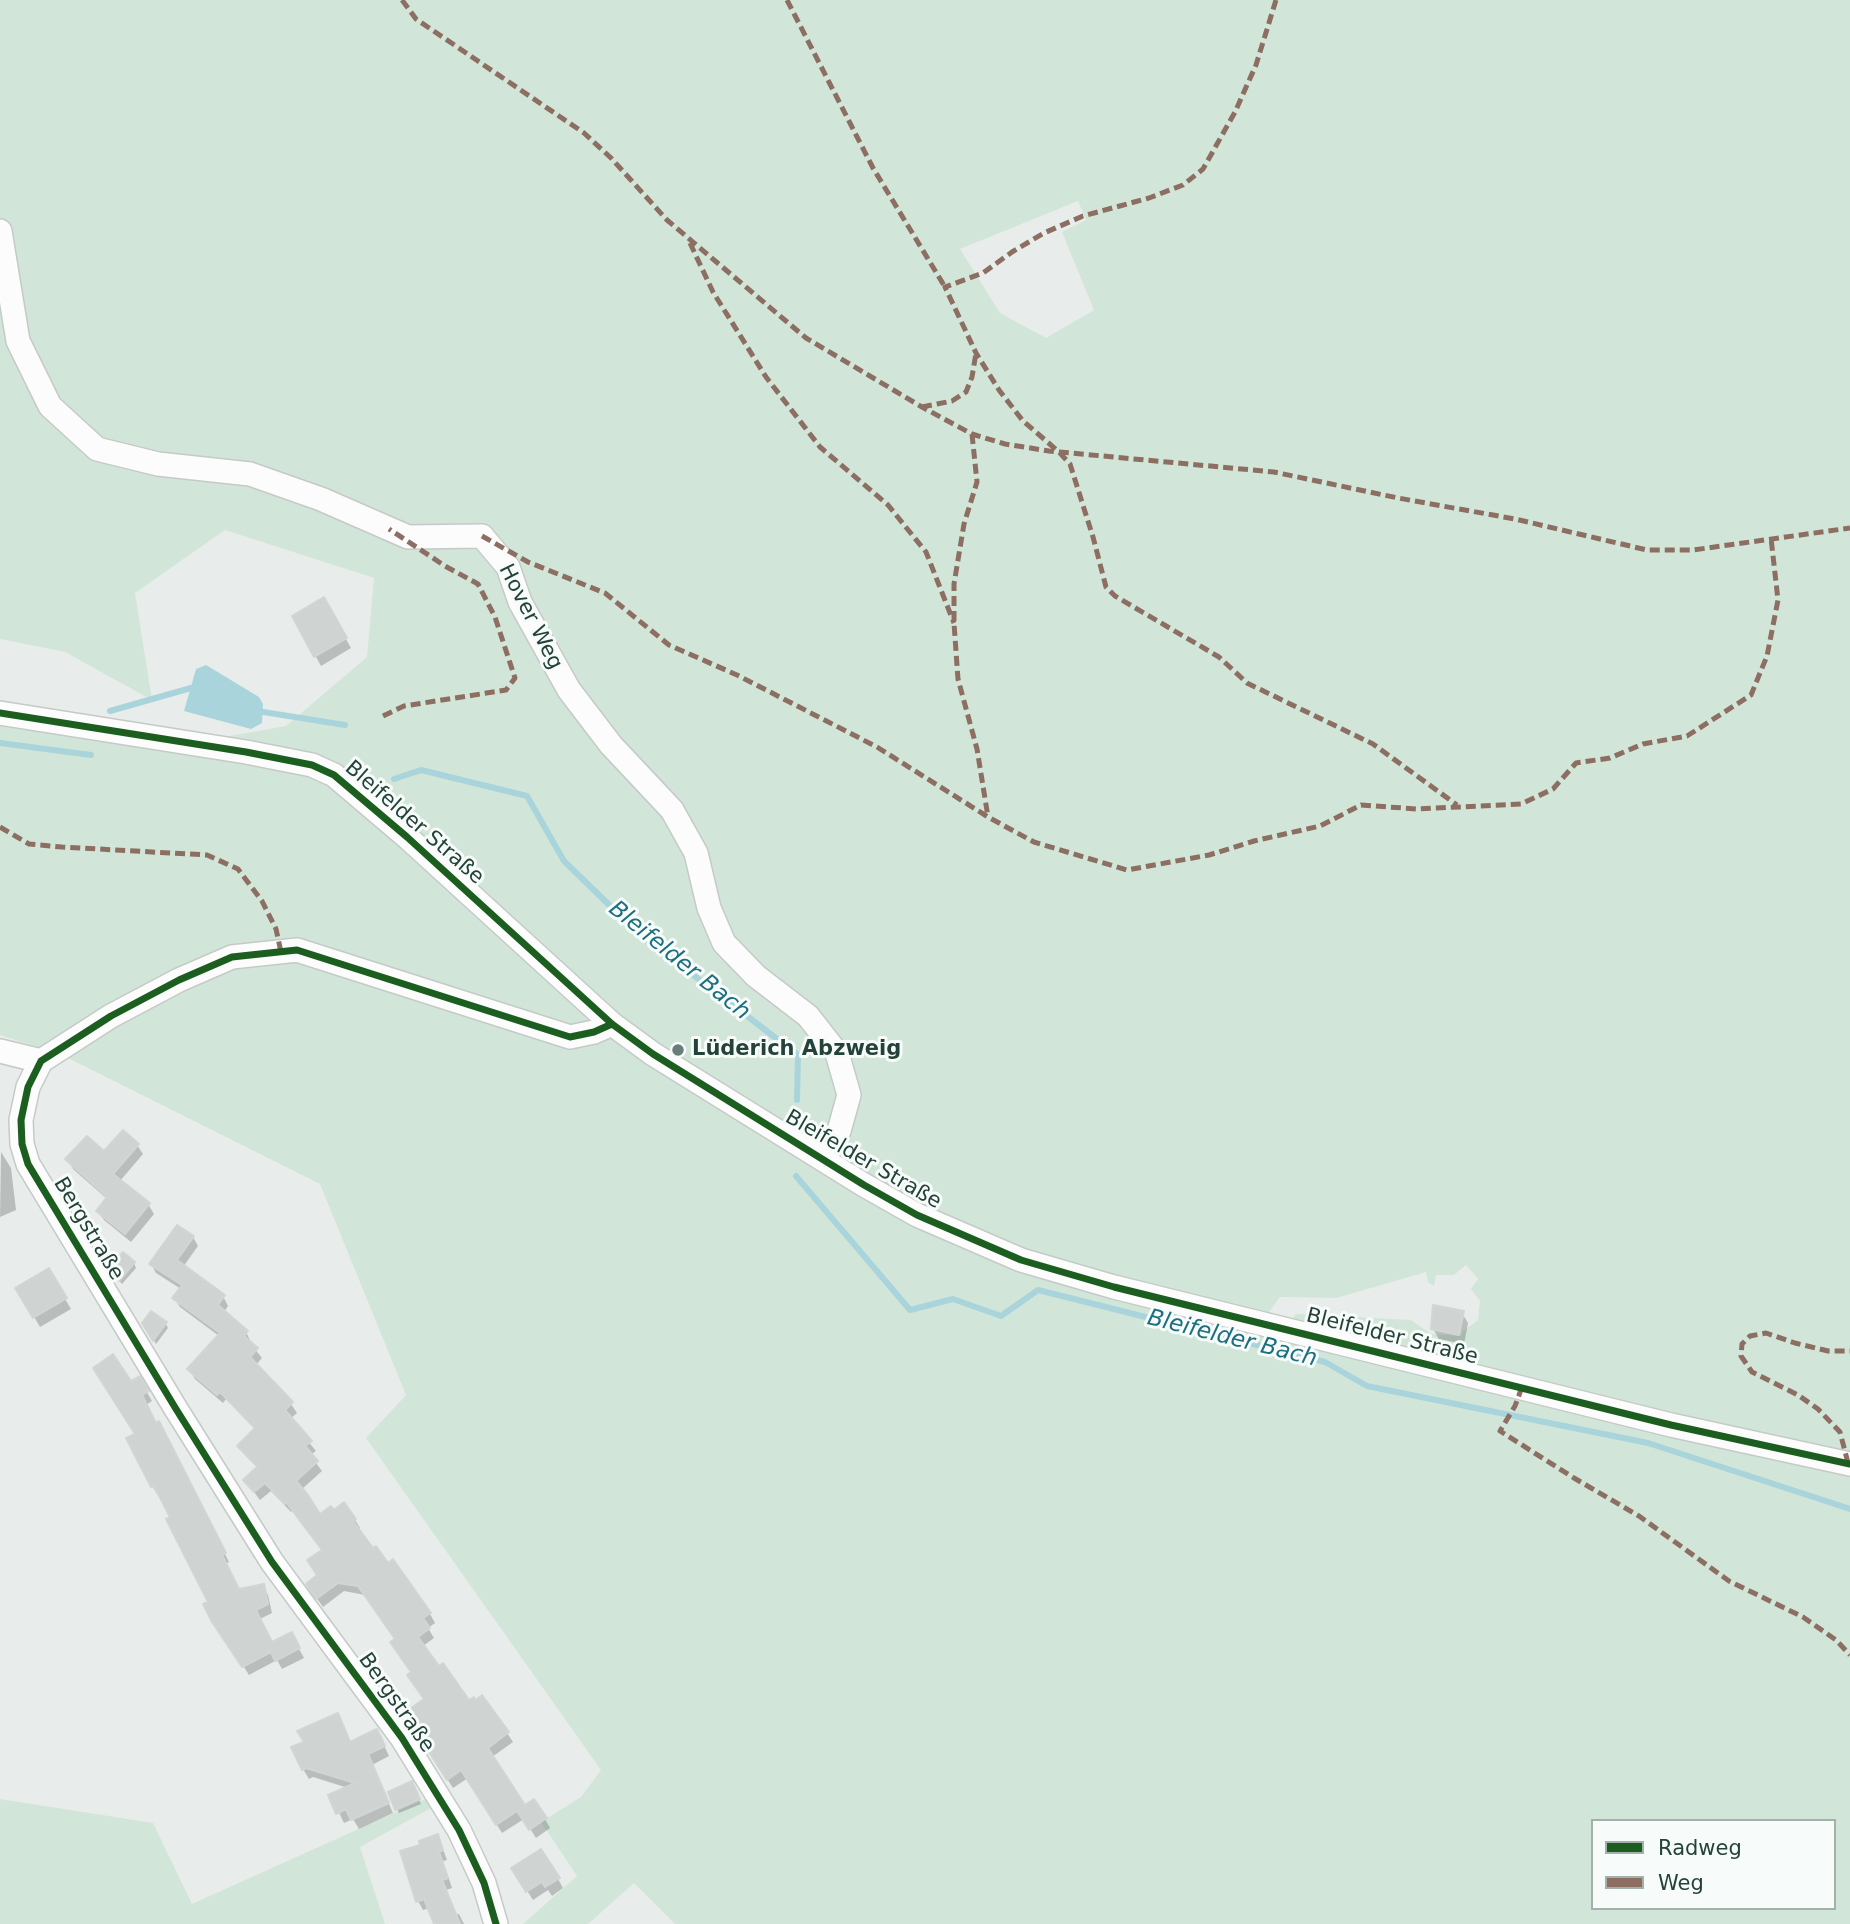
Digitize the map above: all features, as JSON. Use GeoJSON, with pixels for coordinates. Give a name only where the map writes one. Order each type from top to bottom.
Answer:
{"type":"FeatureCollection","features":[{"type":"Feature","properties":{"kind":"street","name":"Hover Weg"},"geometry":{"type":"LineString","coordinates":[[0,231],[18,341],[50,406],[97,449],[158,464],[250,474],[321,499],[408,537],[482,536],[508,567],[520,602],[569,690],[611,745],[673,810],[696,853],[709,908],[724,943],[756,976],[808,1016],[837,1053],[849,1095],[839,1132],[817,1154]]}},
{"type":"Feature","properties":{"kind":"street","name":"Bleifelder Straße"},"geometry":{"type":"LineString","coordinates":[[0,713],[246,752],[312,765],[334,775],[407,837],[612,1024],[653,1054],[917,1215],[1021,1260],[1064,1274],[1671,1424],[1850,1464]]}},
{"type":"Feature","properties":{"kind":"street"},"geometry":{"type":"LineString","coordinates":[[0,1051],[41,1061],[111,1016],[179,980],[232,957],[297,950],[570,1037],[612,1024]]}},
{"type":"Feature","properties":{"kind":"street","name":"Bergstraße"},"geometry":{"type":"LineString","coordinates":[[41,1061],[28,1087],[21,1120],[22,1144],[28,1164],[272,1562],[402,1738],[459,1830],[484,1883],[496,1924]]}},
{"type":"Feature","properties":{"kind":"green space"},"geometry":{"type":"Polygon","coordinates":[[[0,0],[1850,0],[1850,1924],[675,1924],[634,1883],[588,1924],[523,1924],[577,1876],[541,1822],[581,1797],[601,1770],[366,1438],[406,1395],[320,1184],[64,1056],[0,1035],[0,718],[185,744],[286,726],[367,657],[374,578],[225,530],[135,593],[152,700],[65,652],[0,639],[0,0]],[[1078,201],[960,249],[1000,313],[1046,338],[1094,310],[1062,232],[1086,220],[1078,201]],[[1466,1265],[1454,1275],[1436,1275],[1434,1286],[1428,1282],[1426,1272],[1336,1298],[1280,1297],[1269,1312],[1293,1318],[1296,1314],[1411,1320],[1431,1334],[1461,1336],[1463,1331],[1478,1320],[1480,1301],[1471,1289],[1478,1279],[1466,1265]]]}},
{"type":"Feature","properties":{"kind":"green space"},"geometry":{"type":"Polygon","coordinates":[[[0,1799],[153,1823],[192,1904],[425,1799],[431,1808],[360,1847],[385,1924],[0,1924],[0,1799]]]}},
{"type":"Feature","properties":{"kind":"water"},"geometry":{"type":"Polygon","coordinates":[[[206,665],[259,697],[263,704],[262,723],[251,729],[184,711],[196,669],[206,665]]]}},
{"type":"Feature","properties":{"kind":"building"},"geometry":{"type":"Polygon","coordinates":[[[324,597],[347,638],[314,657],[292,616],[324,597]]]}},
{"type":"Feature","properties":{"kind":"building"},"geometry":{"type":"Polygon","coordinates":[[[123,1130],[139,1144],[113,1174],[150,1203],[125,1234],[96,1211],[107,1197],[65,1159],[87,1136],[104,1151],[123,1130]]]}},
{"type":"Feature","properties":{"kind":"building"},"geometry":{"type":"Polygon","coordinates":[[[177,1225],[194,1236],[177,1260],[225,1295],[218,1305],[248,1331],[244,1336],[258,1348],[250,1357],[293,1402],[285,1410],[312,1441],[305,1446],[318,1461],[296,1481],[320,1514],[331,1506],[334,1510],[344,1502],[356,1519],[353,1521],[373,1548],[376,1546],[388,1563],[393,1559],[431,1613],[423,1618],[430,1628],[418,1637],[439,1666],[443,1663],[469,1700],[474,1697],[476,1700],[482,1695],[509,1732],[488,1748],[525,1805],[534,1799],[547,1818],[529,1830],[517,1811],[496,1825],[461,1770],[447,1780],[404,1713],[424,1699],[407,1675],[411,1672],[390,1642],[395,1639],[358,1586],[338,1583],[316,1599],[306,1584],[317,1575],[307,1560],[322,1550],[286,1502],[285,1504],[265,1483],[254,1492],[243,1480],[258,1466],[237,1446],[255,1428],[220,1392],[217,1395],[187,1369],[220,1333],[172,1298],[182,1285],[149,1264],[177,1225]]]}},
{"type":"Feature","properties":{"kind":"building"},"geometry":{"type":"Polygon","coordinates":[[[123,1252],[135,1262],[119,1281],[108,1269],[123,1252]]]}},
{"type":"Feature","properties":{"kind":"building"},"geometry":{"type":"Polygon","coordinates":[[[49,1268],[67,1298],[33,1318],[15,1288],[49,1268]]]}},
{"type":"Feature","properties":{"kind":"building"},"geometry":{"type":"Polygon","coordinates":[[[1433,1305],[1464,1311],[1459,1335],[1431,1329],[1433,1305]]]}},
{"type":"Feature","properties":{"kind":"building"},"geometry":{"type":"Polygon","coordinates":[[[151,1311],[167,1322],[153,1341],[142,1323],[151,1311]]]}},
{"type":"Feature","properties":{"kind":"building"},"geometry":{"type":"Polygon","coordinates":[[[113,1354],[131,1381],[140,1376],[149,1391],[142,1395],[156,1423],[159,1421],[226,1553],[222,1555],[239,1589],[264,1584],[268,1604],[256,1610],[272,1642],[292,1632],[300,1648],[275,1661],[271,1652],[242,1667],[212,1622],[203,1604],[208,1602],[166,1519],[170,1517],[126,1438],[135,1434],[93,1368],[113,1354]]]}},
{"type":"Feature","properties":{"kind":"building"},"geometry":{"type":"Polygon","coordinates":[[[338,1713],[350,1742],[377,1729],[385,1746],[368,1754],[389,1803],[351,1820],[346,1809],[336,1814],[328,1795],[355,1783],[306,1768],[302,1770],[291,1747],[304,1742],[297,1731],[338,1713]]]}},
{"type":"Feature","properties":{"kind":"building"},"geometry":{"type":"Polygon","coordinates":[[[412,1781],[420,1799],[395,1810],[388,1792],[412,1781]]]}},
{"type":"Feature","properties":{"kind":"building"},"geometry":{"type":"Polygon","coordinates":[[[438,1834],[443,1850],[439,1852],[448,1878],[442,1880],[460,1924],[434,1924],[424,1899],[416,1902],[400,1851],[420,1845],[419,1841],[438,1834]]]}},
{"type":"Feature","properties":{"kind":"building"},"geometry":{"type":"Polygon","coordinates":[[[541,1849],[560,1878],[545,1887],[542,1882],[526,1892],[511,1868],[541,1849]]]}},
{"type":"Feature","properties":{"kind":"waterway","name":"Bleifelder Bach"},"geometry":{"type":"LineString","coordinates":[[110,711],[191,688],[197,691]]}},
{"type":"Feature","properties":{"kind":"waterway","name":"Bleifelder Bach"},"geometry":{"type":"LineString","coordinates":[[257,711],[345,725]]}},
{"type":"Feature","properties":{"kind":"waterway","name":"Bleifelder Bach"},"geometry":{"type":"LineString","coordinates":[[0,743],[91,755]]}},
{"type":"Feature","properties":{"kind":"waterway","name":"Bleifelder Bach"},"geometry":{"type":"LineString","coordinates":[[394,779],[421,770],[527,796],[564,861],[637,932],[798,1055],[797,1100]]}},
{"type":"Feature","properties":{"kind":"waterway","name":"Bleifelder Bach"},"geometry":{"type":"LineString","coordinates":[[796,1176],[910,1310],[953,1299],[1001,1316],[1038,1290],[1325,1362],[1367,1386],[1648,1443],[1850,1509]]}},
{"type":"Feature","properties":{"kind":"marked path"},"geometry":{"type":"LineString","coordinates":[[402,0],[416,19],[584,133],[611,158],[667,220],[806,338],[972,434],[1005,444],[1049,451],[1274,472],[1515,519],[1647,550],[1693,550],[1850,528]]}},
{"type":"Feature","properties":{"kind":"marked path"},"geometry":{"type":"LineString","coordinates":[[787,0],[873,168],[945,287]]}},
{"type":"Feature","properties":{"kind":"marked path"},"geometry":{"type":"LineString","coordinates":[[1276,0],[1256,65],[1235,112],[1203,169],[1183,185],[1149,198],[1083,216],[1044,233],[983,273],[945,287],[976,353],[999,390],[1023,421],[1070,464],[1106,587],[1115,596],[1219,657],[1247,683],[1373,744],[1457,805]]}},
{"type":"Feature","properties":{"kind":"marked path"},"geometry":{"type":"LineString","coordinates":[[690,243],[713,292],[766,377],[820,447],[888,505],[926,552],[954,623]]}},
{"type":"Feature","properties":{"kind":"marked path"},"geometry":{"type":"LineString","coordinates":[[922,407],[952,401],[966,392],[976,353]]}},
{"type":"Feature","properties":{"kind":"marked path"},"geometry":{"type":"LineString","coordinates":[[972,434],[977,482],[964,524],[954,584],[954,623],[958,679],[977,749],[988,817]]}},
{"type":"Feature","properties":{"kind":"marked path"},"geometry":{"type":"LineString","coordinates":[[383,716],[404,706],[506,690],[515,678],[495,617],[478,584],[389,529]]}},
{"type":"Feature","properties":{"kind":"marked path"},"geometry":{"type":"LineString","coordinates":[[482,536],[528,562],[605,593],[669,645],[737,675],[877,747],[988,817],[1034,842],[1127,870],[1209,855],[1254,841],[1320,826],[1361,805],[1417,809],[1521,804],[1553,789],[1576,763],[1610,758],[1643,744],[1687,736],[1751,695],[1767,656],[1778,600],[1771,538]]}},
{"type":"Feature","properties":{"kind":"marked path"},"geometry":{"type":"LineString","coordinates":[[0,827],[29,844],[207,855],[238,869],[262,901],[276,929],[281,952]]}},
{"type":"Feature","properties":{"kind":"marked path"},"geometry":{"type":"LineString","coordinates":[[1848,1463],[1840,1432],[1818,1409],[1798,1395],[1752,1372],[1741,1356],[1742,1344],[1750,1336],[1766,1333],[1828,1351],[1850,1351]]}},
{"type":"Feature","properties":{"kind":"marked path"},"geometry":{"type":"LineString","coordinates":[[1522,1387],[1515,1406],[1500,1431],[1639,1516],[1729,1581],[1803,1617],[1836,1640],[1850,1655]]}},
{"type":"Feature","properties":{"kind":"cycle path"},"geometry":{"type":"LineString","coordinates":[[0,713],[246,752],[312,765],[334,775],[407,837],[612,1024],[653,1054],[917,1215],[1021,1260],[1114,1287],[1671,1425],[1850,1464]]}},
{"type":"Feature","properties":{"kind":"cycle path"},"geometry":{"type":"LineString","coordinates":[[496,1924],[484,1883],[459,1830],[402,1738],[272,1562],[28,1164],[22,1144],[21,1120],[28,1087],[41,1061],[111,1016],[179,980],[232,957],[297,950],[570,1037],[594,1032],[612,1024]]}},
{"type":"Feature","properties":{"kind":"place","name":"Lüderich Abzweig"},"geometry":{"type":"Point","coordinates":[678,1050]}}]}
